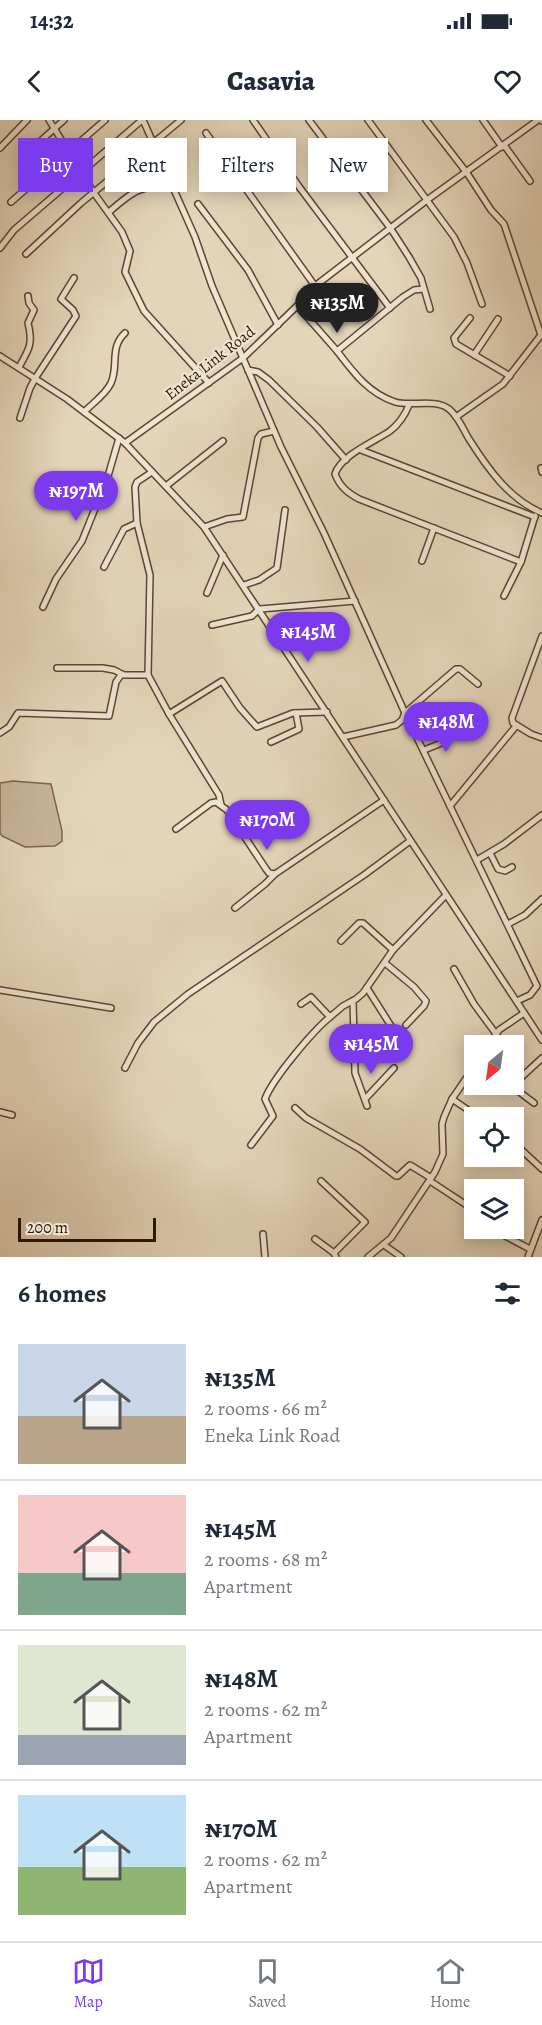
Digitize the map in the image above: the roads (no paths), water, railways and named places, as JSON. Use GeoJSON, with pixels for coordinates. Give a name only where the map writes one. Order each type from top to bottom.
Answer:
{"type":"FeatureCollection","features":[{"type":"Feature","properties":{"kind":"street"},"geometry":{"type":"LineString","coordinates":[[1,144],[27,120]]}},
{"type":"Feature","properties":{"kind":"street"},"geometry":{"type":"LineString","coordinates":[[49,120],[60,138]]}},
{"type":"Feature","properties":{"kind":"street"},"geometry":{"type":"LineString","coordinates":[[43,138],[64,120]]}},
{"type":"Feature","properties":{"kind":"street"},"geometry":{"type":"LineString","coordinates":[[84,138],[105,120]]}},
{"type":"Feature","properties":{"kind":"street"},"geometry":{"type":"LineString","coordinates":[[93,162],[142,120],[151,138]]}},
{"type":"Feature","properties":{"kind":"street"},"geometry":{"type":"LineString","coordinates":[[160,138],[181,120]]}},
{"type":"Feature","properties":{"kind":"street"},"geometry":{"type":"LineString","coordinates":[[253,120],[390,308]]}},
{"type":"Feature","properties":{"kind":"street"},"geometry":{"type":"LineString","coordinates":[[309,120],[391,229],[417,271],[430,309]]}},
{"type":"Feature","properties":{"kind":"street"},"geometry":{"type":"LineString","coordinates":[[368,120],[461,250],[482,304]]}},
{"type":"Feature","properties":{"kind":"street"},"geometry":{"type":"LineString","coordinates":[[426,120],[467,173],[507,231],[541,335],[510,376],[456,417]]}},
{"type":"Feature","properties":{"kind":"street"},"geometry":{"type":"LineString","coordinates":[[483,120],[530,181]]}},
{"type":"Feature","properties":{"kind":"street","name":"Eneka Link Road"},"geometry":{"type":"LineString","coordinates":[[125,443],[243,358],[297,306],[315,285],[427,200],[540,120]]}},
{"type":"Feature","properties":{"kind":"street"},"geometry":{"type":"LineString","coordinates":[[206,133],[315,285]]}},
{"type":"Feature","properties":{"kind":"street"},"geometry":{"type":"LineString","coordinates":[[26,254],[105,184]]}},
{"type":"Feature","properties":{"kind":"street"},"geometry":{"type":"LineString","coordinates":[[11,201],[21,192]]}},
{"type":"Feature","properties":{"kind":"street"},"geometry":{"type":"LineString","coordinates":[[0,248],[14,230],[59,192]]}},
{"type":"Feature","properties":{"kind":"street"},"geometry":{"type":"LineString","coordinates":[[109,212],[134,192]]}},
{"type":"Feature","properties":{"kind":"street"},"geometry":{"type":"LineString","coordinates":[[175,192],[274,430],[405,713],[537,986],[538,990],[517,1000]]}},
{"type":"Feature","properties":{"kind":"street"},"geometry":{"type":"LineString","coordinates":[[94,193],[109,212],[130,251],[124,272],[140,304],[156,327],[209,383]]}},
{"type":"Feature","properties":{"kind":"street"},"geometry":{"type":"LineString","coordinates":[[198,204],[248,270],[278,325]]}},
{"type":"Feature","properties":{"kind":"street"},"geometry":{"type":"LineString","coordinates":[[20,418],[36,377],[76,316],[61,299],[74,278]]}},
{"type":"Feature","properties":{"kind":"street"},"geometry":{"type":"LineString","coordinates":[[337,351],[414,290],[423,289]]}},
{"type":"Feature","properties":{"kind":"street"},"geometry":{"type":"LineString","coordinates":[[19,367],[26,355],[32,336],[28,323],[34,310],[29,303],[28,296]]}},
{"type":"Feature","properties":{"kind":"street"},"geometry":{"type":"LineString","coordinates":[[297,306],[357,377],[373,390],[394,402],[445,406],[456,417],[485,464],[504,487],[538,514]]}},
{"type":"Feature","properties":{"kind":"street"},"geometry":{"type":"LineString","coordinates":[[470,318],[454,338],[456,344],[510,376]]}},
{"type":"Feature","properties":{"kind":"street"},"geometry":{"type":"LineString","coordinates":[[474,355],[498,319]]}},
{"type":"Feature","properties":{"kind":"street"},"geometry":{"type":"LineString","coordinates":[[84,412],[106,391],[112,381],[116,345],[125,333]]}},
{"type":"Feature","properties":{"kind":"street"},"geometry":{"type":"LineString","coordinates":[[0,356],[36,377],[125,443],[204,528],[244,585],[542,1040]]}},
{"type":"Feature","properties":{"kind":"street"},"geometry":{"type":"LineString","coordinates":[[248,370],[258,372],[269,380],[317,427],[346,460]]}},
{"type":"Feature","properties":{"kind":"street"},"geometry":{"type":"LineString","coordinates":[[410,405],[396,426],[346,460],[337,469],[335,474],[343,488],[359,499],[521,562]]}},
{"type":"Feature","properties":{"kind":"street"},"geometry":{"type":"LineString","coordinates":[[204,528],[228,519],[243,517],[258,438],[261,434],[274,430]]}},
{"type":"Feature","properties":{"kind":"street"},"geometry":{"type":"LineString","coordinates":[[43,607],[56,579],[82,541],[108,476],[119,438]]}},
{"type":"Feature","properties":{"kind":"street"},"geometry":{"type":"LineString","coordinates":[[166,486],[223,441]]}},
{"type":"Feature","properties":{"kind":"street"},"geometry":{"type":"LineString","coordinates":[[361,450],[538,514]]}},
{"type":"Feature","properties":{"kind":"street"},"geometry":{"type":"LineString","coordinates":[[152,472],[136,484],[137,523],[150,575],[148,675],[219,795],[221,805],[269,873],[274,874]]}},
{"type":"Feature","properties":{"kind":"street"},"geometry":{"type":"LineString","coordinates":[[244,585],[259,580],[277,568],[285,510]]}},
{"type":"Feature","properties":{"kind":"street"},"geometry":{"type":"LineString","coordinates":[[504,596],[521,562],[538,514]]}},
{"type":"Feature","properties":{"kind":"street"},"geometry":{"type":"LineString","coordinates":[[104,567],[124,529],[137,523]]}},
{"type":"Feature","properties":{"kind":"street"},"geometry":{"type":"LineString","coordinates":[[422,561],[434,528]]}},
{"type":"Feature","properties":{"kind":"street"},"geometry":{"type":"LineString","coordinates":[[207,593],[223,555]]}},
{"type":"Feature","properties":{"kind":"street"},"geometry":{"type":"LineString","coordinates":[[212,625],[249,617],[259,609],[355,601]]}},
{"type":"Feature","properties":{"kind":"street"},"geometry":{"type":"LineString","coordinates":[[542,636],[512,718],[516,726],[542,738]]}},
{"type":"Feature","properties":{"kind":"street"},"geometry":{"type":"LineString","coordinates":[[57,668],[111,669],[121,675],[148,675]]}},
{"type":"Feature","properties":{"kind":"street"},"geometry":{"type":"LineString","coordinates":[[343,737],[396,725],[405,713],[456,669],[460,669],[478,684]]}},
{"type":"Feature","properties":{"kind":"street"},"geometry":{"type":"LineString","coordinates":[[0,733],[9,727],[18,713],[110,716],[116,682],[121,675]]}},
{"type":"Feature","properties":{"kind":"street"},"geometry":{"type":"LineString","coordinates":[[169,714],[222,681],[240,708],[257,727],[296,713],[327,712]]}},
{"type":"Feature","properties":{"kind":"street"},"geometry":{"type":"LineString","coordinates":[[271,742],[299,729],[296,713]]}},
{"type":"Feature","properties":{"kind":"street"},"geometry":{"type":"LineString","coordinates":[[450,806],[516,726]]}},
{"type":"Feature","properties":{"kind":"street"},"geometry":{"type":"LineString","coordinates":[[424,750],[439,744],[454,733]]}},
{"type":"Feature","properties":{"kind":"street"},"geometry":{"type":"LineString","coordinates":[[235,908],[274,874],[303,857],[384,800]]}},
{"type":"Feature","properties":{"kind":"street"},"geometry":{"type":"LineString","coordinates":[[176,829],[212,803],[216,802],[221,805]]}},
{"type":"Feature","properties":{"kind":"street"},"geometry":{"type":"LineString","coordinates":[[477,860],[542,815]]}},
{"type":"Feature","properties":{"kind":"street"},"geometry":{"type":"LineString","coordinates":[[125,1068],[138,1043],[154,1022],[188,994],[364,875],[410,841]]}},
{"type":"Feature","properties":{"kind":"street"},"geometry":{"type":"LineString","coordinates":[[489,853],[498,869],[505,871],[512,867]]}},
{"type":"Feature","properties":{"kind":"street"},"geometry":{"type":"LineString","coordinates":[[251,1145],[273,1116],[266,1096],[281,1071],[330,1017],[367,988],[393,950],[446,895]]}},
{"type":"Feature","properties":{"kind":"street"},"geometry":{"type":"LineString","coordinates":[[508,924],[525,915],[542,899]]}},
{"type":"Feature","properties":{"kind":"street"},"geometry":{"type":"LineString","coordinates":[[341,941],[359,923],[363,923],[393,950]]}},
{"type":"Feature","properties":{"kind":"street"},"geometry":{"type":"LineString","coordinates":[[385,963],[414,987],[426,1001],[406,1025]]}},
{"type":"Feature","properties":{"kind":"street"},"geometry":{"type":"LineString","coordinates":[[454,969],[474,1004],[496,1034],[524,1013]]}},
{"type":"Feature","properties":{"kind":"street"},"geometry":{"type":"LineString","coordinates":[[367,988],[391,1026]]}},
{"type":"Feature","properties":{"kind":"street"},"geometry":{"type":"LineString","coordinates":[[0,990],[111,1008]]}},
{"type":"Feature","properties":{"kind":"street"},"geometry":{"type":"LineString","coordinates":[[301,1004],[311,998],[330,1017]]}},
{"type":"Feature","properties":{"kind":"street"},"geometry":{"type":"LineString","coordinates":[[353,1001],[355,1073],[367,1106]]}},
{"type":"Feature","properties":{"kind":"street"},"geometry":{"type":"LineString","coordinates":[[524,1073],[542,1058]]}},
{"type":"Feature","properties":{"kind":"street"},"geometry":{"type":"LineString","coordinates":[[366,1098],[394,1068]]}},
{"type":"Feature","properties":{"kind":"street"},"geometry":{"type":"LineString","coordinates":[[369,1257],[384,1245],[407,1216],[430,1179],[443,1154],[442,1124],[452,1100],[464,1081]]}},
{"type":"Feature","properties":{"kind":"street"},"geometry":{"type":"LineString","coordinates":[[523,1095],[534,1103]]}},
{"type":"Feature","properties":{"kind":"street"},"geometry":{"type":"LineString","coordinates":[[452,1100],[464,1108]]}},
{"type":"Feature","properties":{"kind":"street"},"geometry":{"type":"LineString","coordinates":[[295,1108],[306,1118],[360,1149],[396,1176],[410,1166],[464,1203]]}},
{"type":"Feature","properties":{"kind":"street"},"geometry":{"type":"LineString","coordinates":[[0,1112],[12,1115]]}},
{"type":"Feature","properties":{"kind":"street"},"geometry":{"type":"LineString","coordinates":[[524,1152],[542,1169]]}},
{"type":"Feature","properties":{"kind":"street"},"geometry":{"type":"LineString","coordinates":[[315,1239],[335,1255],[365,1222],[321,1180]]}},
{"type":"Feature","properties":{"kind":"street"},"geometry":{"type":"LineString","coordinates":[[528,1257],[542,1220]]}},
{"type":"Feature","properties":{"kind":"street"},"geometry":{"type":"LineString","coordinates":[[263,1234],[265,1257]]}},
{"type":"Feature","properties":{"kind":"street"},"geometry":{"type":"LineString","coordinates":[[511,1239],[530,1249]]}},
{"type":"Feature","properties":{"kind":"street"},"geometry":{"type":"LineString","coordinates":[[384,1245],[401,1257]]}}]}
